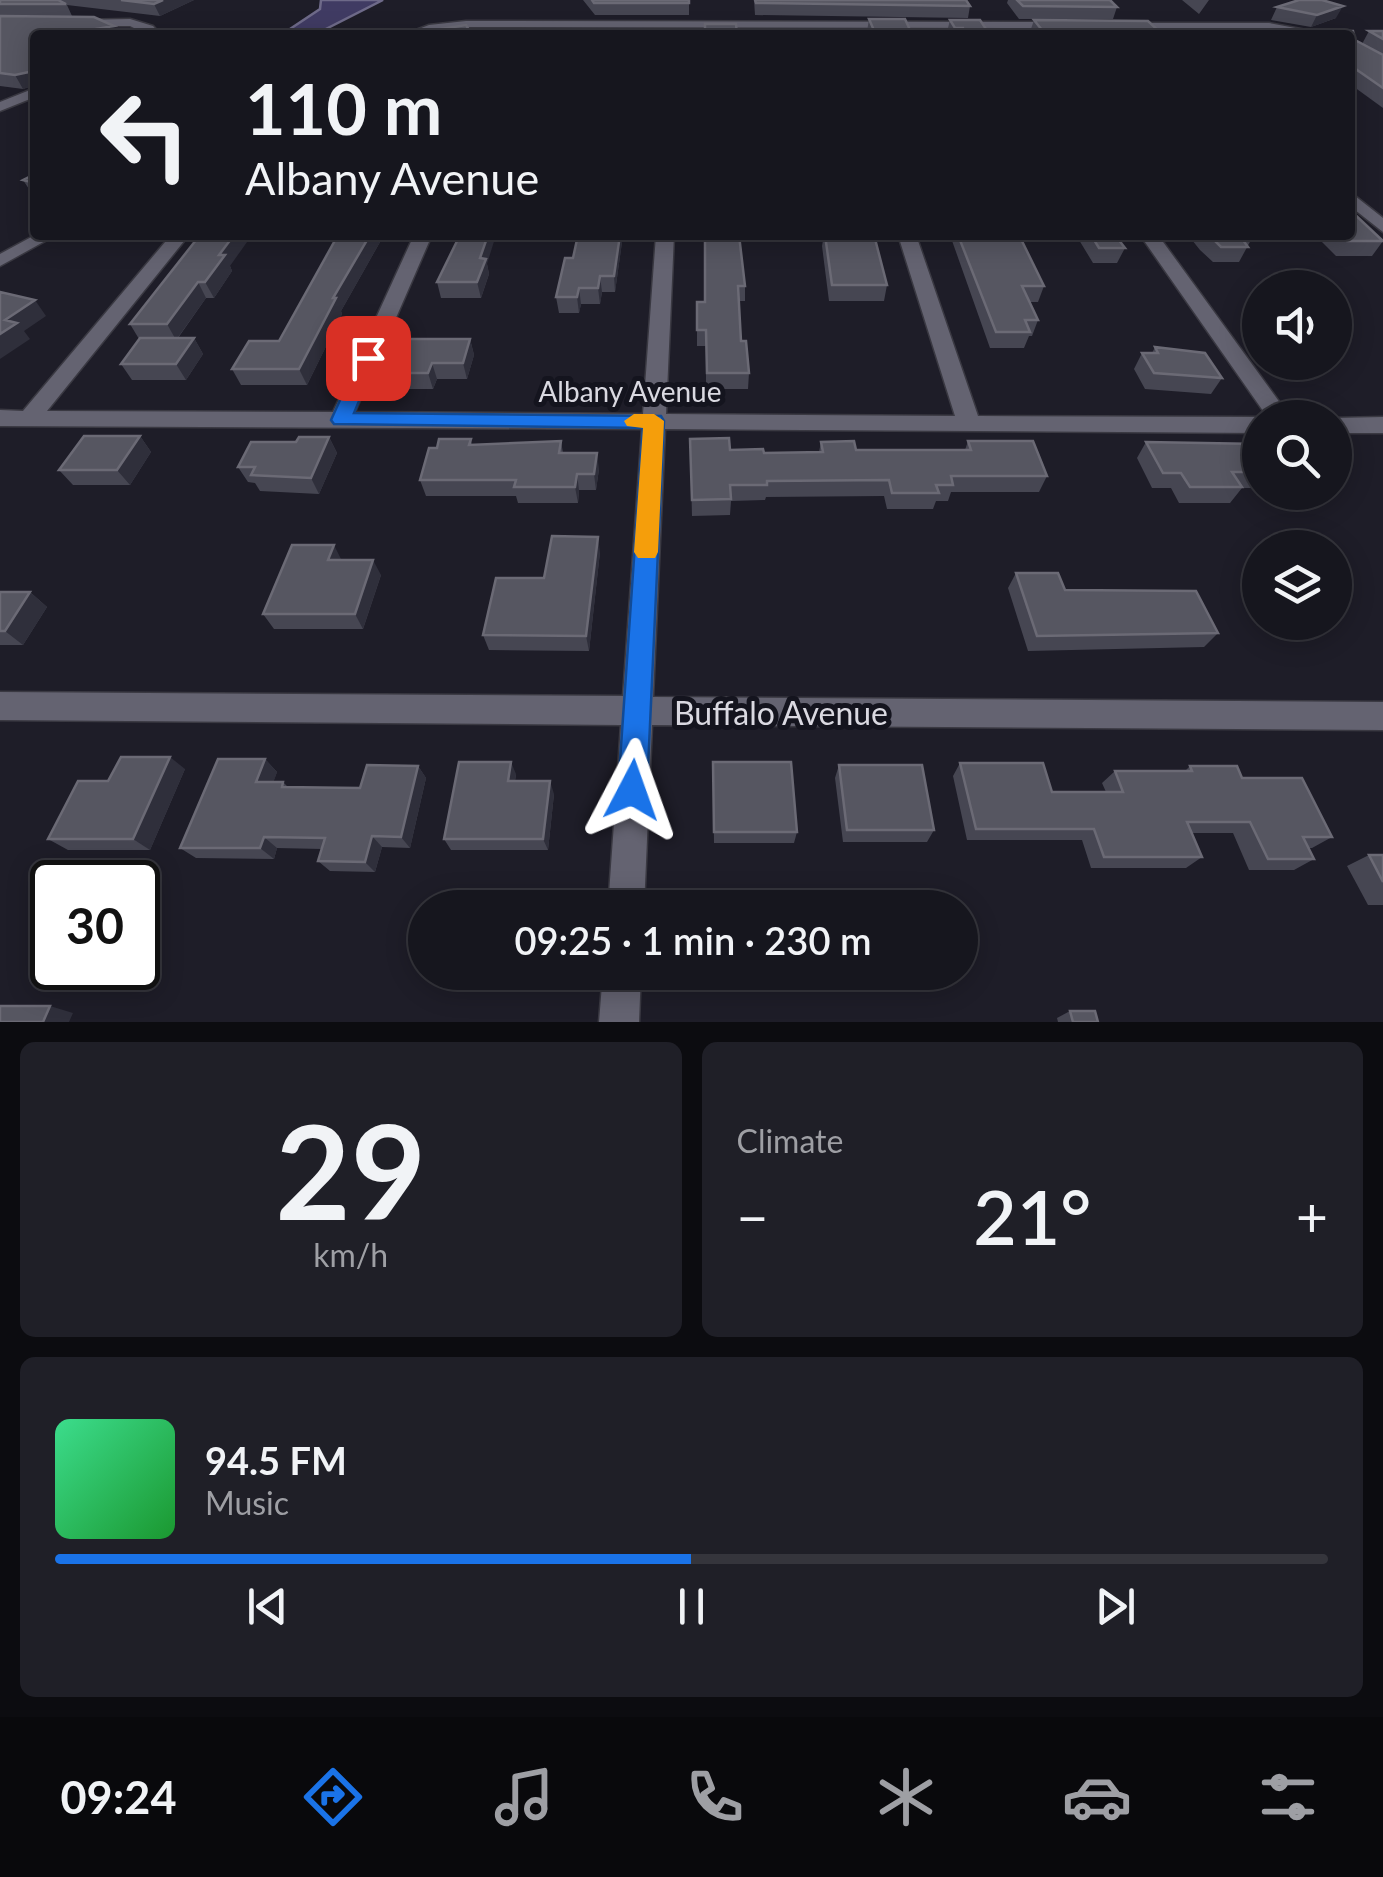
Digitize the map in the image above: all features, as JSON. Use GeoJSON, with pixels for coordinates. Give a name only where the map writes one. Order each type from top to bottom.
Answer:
{"type":"FeatureCollection","features":[{"type":"Feature","properties":{"kind":"street"},"geometry":{"type":"LineString","coordinates":[[64,22],[135,24],[151,30]]}},
{"type":"Feature","properties":{"kind":"street"},"geometry":{"type":"LineString","coordinates":[[428,30],[447,25],[677,30],[1003,30],[1071,26]]}},
{"type":"Feature","properties":{"kind":"street"},"geometry":{"type":"LineString","coordinates":[[1107,26],[1166,30],[1279,26],[1300,30]]}},
{"type":"Feature","properties":{"kind":"street"},"geometry":{"type":"LineString","coordinates":[[0,107],[30,94]]}},
{"type":"Feature","properties":{"kind":"street"},"geometry":{"type":"LineString","coordinates":[[1355,203],[1383,228]]}},
{"type":"Feature","properties":{"kind":"street"},"geometry":{"type":"LineString","coordinates":[[0,261],[38,240]]}},
{"type":"Feature","properties":{"kind":"street"},"geometry":{"type":"LineString","coordinates":[[29,418],[176,240]]}},
{"type":"Feature","properties":{"kind":"street"},"geometry":{"type":"LineString","coordinates":[[341,420],[420,240]]}},
{"type":"Feature","properties":{"kind":"street"},"geometry":{"type":"LineString","coordinates":[[627,890],[665,240]]}},
{"type":"Feature","properties":{"kind":"street"},"geometry":{"type":"LineString","coordinates":[[909,240],[969,423]]}},
{"type":"Feature","properties":{"kind":"street"},"geometry":{"type":"LineString","coordinates":[[1153,240],[1267,400]]}},
{"type":"Feature","properties":{"kind":"street","name":"Albany Avenue"},"geometry":{"type":"LineString","coordinates":[[0,418],[1242,425]]}},
{"type":"Feature","properties":{"kind":"street"},"geometry":{"type":"LineString","coordinates":[[1352,425],[1383,426]]}},
{"type":"Feature","properties":{"kind":"street","name":"Buffalo Avenue"},"geometry":{"type":"LineString","coordinates":[[0,706],[1383,716]]}},
{"type":"Feature","properties":{"kind":"street"},"geometry":{"type":"LineString","coordinates":[[619,1022],[621,990]]}},
{"type":"Feature","properties":{"kind":"shaded area"},"geometry":{"type":"Polygon","coordinates":[[[321,0],[383,0],[324,30],[288,30],[320,9],[321,0]]]}},
{"type":"Feature","properties":{"kind":"building"},"geometry":{"type":"Polygon","coordinates":[[[0,0],[58,0],[66,4],[0,4],[0,0]]]}},
{"type":"Feature","properties":{"kind":"building"},"geometry":{"type":"Polygon","coordinates":[[[121,0],[163,0],[154,4],[121,0]]]}},
{"type":"Feature","properties":{"kind":"building"},"geometry":{"type":"Polygon","coordinates":[[[592,0],[689,0],[689,3],[594,3],[592,0]]]}},
{"type":"Feature","properties":{"kind":"building"},"geometry":{"type":"Polygon","coordinates":[[[755,0],[966,0],[970,6],[756,3],[755,0]]]}},
{"type":"Feature","properties":{"kind":"building"},"geometry":{"type":"Polygon","coordinates":[[[1017,0],[1110,0],[1117,7],[1023,6],[1017,0]]]}},
{"type":"Feature","properties":{"kind":"building"},"geometry":{"type":"Polygon","coordinates":[[[1299,0],[1322,0],[1343,6],[1317,15],[1277,7],[1299,0]]]}},
{"type":"Feature","properties":{"kind":"building"},"geometry":{"type":"Polygon","coordinates":[[[0,16],[94,17],[114,26],[30,30],[30,74],[0,73],[0,16]]]}},
{"type":"Feature","properties":{"kind":"building"},"geometry":{"type":"Polygon","coordinates":[[[869,19],[905,19],[910,30],[901,30],[874,30],[869,19]]]}},
{"type":"Feature","properties":{"kind":"building"},"geometry":{"type":"Polygon","coordinates":[[[950,20],[980,20],[987,30],[964,30],[955,28],[950,20]]]}},
{"type":"Feature","properties":{"kind":"building"},"geometry":{"type":"Polygon","coordinates":[[[1034,20],[1148,21],[1158,30],[1042,30],[1034,20]]]}},
{"type":"Feature","properties":{"kind":"building"},"geometry":{"type":"Polygon","coordinates":[[[705,24],[736,24],[737,30],[705,30],[705,24]]]}},
{"type":"Feature","properties":{"kind":"building"},"geometry":{"type":"Polygon","coordinates":[[[466,25],[469,30],[440,30],[466,25]]]}},
{"type":"Feature","properties":{"kind":"building"},"geometry":{"type":"Polygon","coordinates":[[[1355,40],[1383,55],[1383,88],[1355,68],[1355,40]]]}},
{"type":"Feature","properties":{"kind":"building"},"geometry":{"type":"Polygon","coordinates":[[[1355,215],[1383,241],[1347,241],[1355,240],[1355,215]]]}},
{"type":"Feature","properties":{"kind":"building"},"geometry":{"type":"Polygon","coordinates":[[[196,240],[230,240],[219,255],[225,255],[205,282],[198,282],[167,324],[130,324],[196,240]]]}},
{"type":"Feature","properties":{"kind":"building"},"geometry":{"type":"Polygon","coordinates":[[[335,240],[367,240],[333,298],[299,369],[232,369],[249,341],[279,341],[335,240]]]}},
{"type":"Feature","properties":{"kind":"building"},"geometry":{"type":"Polygon","coordinates":[[[458,240],[486,240],[480,258],[486,259],[477,282],[437,282],[458,240]]]}},
{"type":"Feature","properties":{"kind":"building"},"geometry":{"type":"Polygon","coordinates":[[[577,240],[619,240],[614,276],[600,276],[598,288],[579,288],[577,297],[556,297],[565,258],[573,258],[577,240]]]}},
{"type":"Feature","properties":{"kind":"building"},"geometry":{"type":"Polygon","coordinates":[[[705,240],[740,240],[745,286],[738,286],[741,341],[746,341],[749,373],[707,373],[706,330],[697,330],[697,302],[705,302],[705,240]]]}},
{"type":"Feature","properties":{"kind":"building"},"geometry":{"type":"Polygon","coordinates":[[[826,240],[875,240],[887,285],[832,285],[826,240]]]}},
{"type":"Feature","properties":{"kind":"building"},"geometry":{"type":"Polygon","coordinates":[[[960,240],[1021,240],[1044,286],[1022,286],[1038,320],[1025,320],[1030,332],[996,332],[960,240]]]}},
{"type":"Feature","properties":{"kind":"building"},"geometry":{"type":"Polygon","coordinates":[[[1094,240],[1119,240],[1125,248],[1099,248],[1094,240]]]}},
{"type":"Feature","properties":{"kind":"building"},"geometry":{"type":"Polygon","coordinates":[[[1214,240],[1243,240],[1248,247],[1221,247],[1214,240]]]}},
{"type":"Feature","properties":{"kind":"building"},"geometry":{"type":"Polygon","coordinates":[[[0,292],[35,300],[5,320],[17,323],[0,334],[0,292]]]}},
{"type":"Feature","properties":{"kind":"building"},"geometry":{"type":"Polygon","coordinates":[[[140,338],[194,338],[176,364],[121,364],[140,338]]]}},
{"type":"Feature","properties":{"kind":"building"},"geometry":{"type":"Polygon","coordinates":[[[409,339],[470,339],[463,363],[432,363],[428,373],[395,373],[409,339]]]}},
{"type":"Feature","properties":{"kind":"building"},"geometry":{"type":"Polygon","coordinates":[[[1155,347],[1205,353],[1222,378],[1154,373],[1142,353],[1158,353],[1155,347]]]}},
{"type":"Feature","properties":{"kind":"building"},"geometry":{"type":"Polygon","coordinates":[[[84,436],[140,436],[117,470],[59,470],[84,436]]]}},
{"type":"Feature","properties":{"kind":"building"},"geometry":{"type":"Polygon","coordinates":[[[299,437],[329,437],[311,478],[251,475],[255,467],[238,467],[251,442],[296,442],[299,437]]]}},
{"type":"Feature","properties":{"kind":"building"},"geometry":{"type":"Polygon","coordinates":[[[729,438],[730,450],[763,449],[764,453],[823,452],[821,442],[854,441],[856,450],[971,450],[968,441],[1033,441],[1047,476],[951,476],[953,485],[936,485],[939,493],[892,493],[889,480],[767,481],[767,485],[730,485],[731,499],[692,500],[690,439],[729,438]]]}},
{"type":"Feature","properties":{"kind":"building"},"geometry":{"type":"Polygon","coordinates":[[[439,439],[471,439],[469,445],[561,441],[559,453],[597,453],[594,474],[577,474],[575,487],[514,487],[516,480],[420,480],[429,448],[437,448],[439,439]]]}},
{"type":"Feature","properties":{"kind":"building"},"geometry":{"type":"Polygon","coordinates":[[[1146,442],[1242,444],[1242,472],[1232,472],[1242,487],[1190,487],[1181,473],[1163,473],[1146,442]]]}},
{"type":"Feature","properties":{"kind":"building"},"geometry":{"type":"Polygon","coordinates":[[[552,536],[598,537],[586,636],[483,635],[496,578],[544,578],[552,536]]]}},
{"type":"Feature","properties":{"kind":"building"},"geometry":{"type":"Polygon","coordinates":[[[292,545],[334,545],[328,560],[373,560],[355,614],[263,614],[292,545]]]}},
{"type":"Feature","properties":{"kind":"building"},"geometry":{"type":"Polygon","coordinates":[[[1016,573],[1058,573],[1065,590],[1196,591],[1218,633],[1037,636],[1016,573]]]}},
{"type":"Feature","properties":{"kind":"building"},"geometry":{"type":"Polygon","coordinates":[[[0,592],[30,592],[5,631],[0,631],[0,592]]]}},
{"type":"Feature","properties":{"kind":"building"},"geometry":{"type":"Polygon","coordinates":[[[121,757],[170,757],[133,839],[48,839],[78,781],[108,781],[121,757]]]}},
{"type":"Feature","properties":{"kind":"building"},"geometry":{"type":"Polygon","coordinates":[[[218,759],[265,759],[256,782],[283,782],[282,787],[360,788],[367,765],[418,766],[401,837],[372,836],[365,862],[318,861],[325,838],[264,837],[260,848],[180,848],[218,759]]]}},
{"type":"Feature","properties":{"kind":"building"},"geometry":{"type":"Polygon","coordinates":[[[459,762],[511,762],[508,781],[550,781],[543,839],[444,839],[459,762]]]}},
{"type":"Feature","properties":{"kind":"building"},"geometry":{"type":"Polygon","coordinates":[[[713,762],[791,762],[797,832],[714,832],[713,762]]]}},
{"type":"Feature","properties":{"kind":"building"},"geometry":{"type":"Polygon","coordinates":[[[960,763],[1043,763],[1052,792],[1123,792],[1115,771],[1192,771],[1190,766],[1237,766],[1242,778],[1302,778],[1332,837],[1303,837],[1314,859],[1268,859],[1250,822],[1187,822],[1202,857],[1104,857],[1094,829],[976,829],[960,763]]]}},
{"type":"Feature","properties":{"kind":"building"},"geometry":{"type":"Polygon","coordinates":[[[839,765],[922,765],[934,830],[847,830],[839,765]]]}},
{"type":"Feature","properties":{"kind":"building"},"geometry":{"type":"Polygon","coordinates":[[[1369,855],[1383,855],[1383,882],[1369,855]]]}},
{"type":"Feature","properties":{"kind":"building"},"geometry":{"type":"Polygon","coordinates":[[[0,1006],[50,1006],[43,1022],[0,1022],[0,1006]]]}},
{"type":"Feature","properties":{"kind":"building"},"geometry":{"type":"Polygon","coordinates":[[[1070,1011],[1095,1011],[1098,1022],[1073,1022],[1070,1011]]]}},
{"type":"Feature","properties":{"kind":"slow traffic"},"geometry":{"type":"LineString","coordinates":[[634,421],[654,421],[646,552]]}},
{"type":"Feature","properties":{"kind":"route"},"geometry":{"type":"LineString","coordinates":[[368,358],[341,420],[654,421],[632,790]]}}]}
